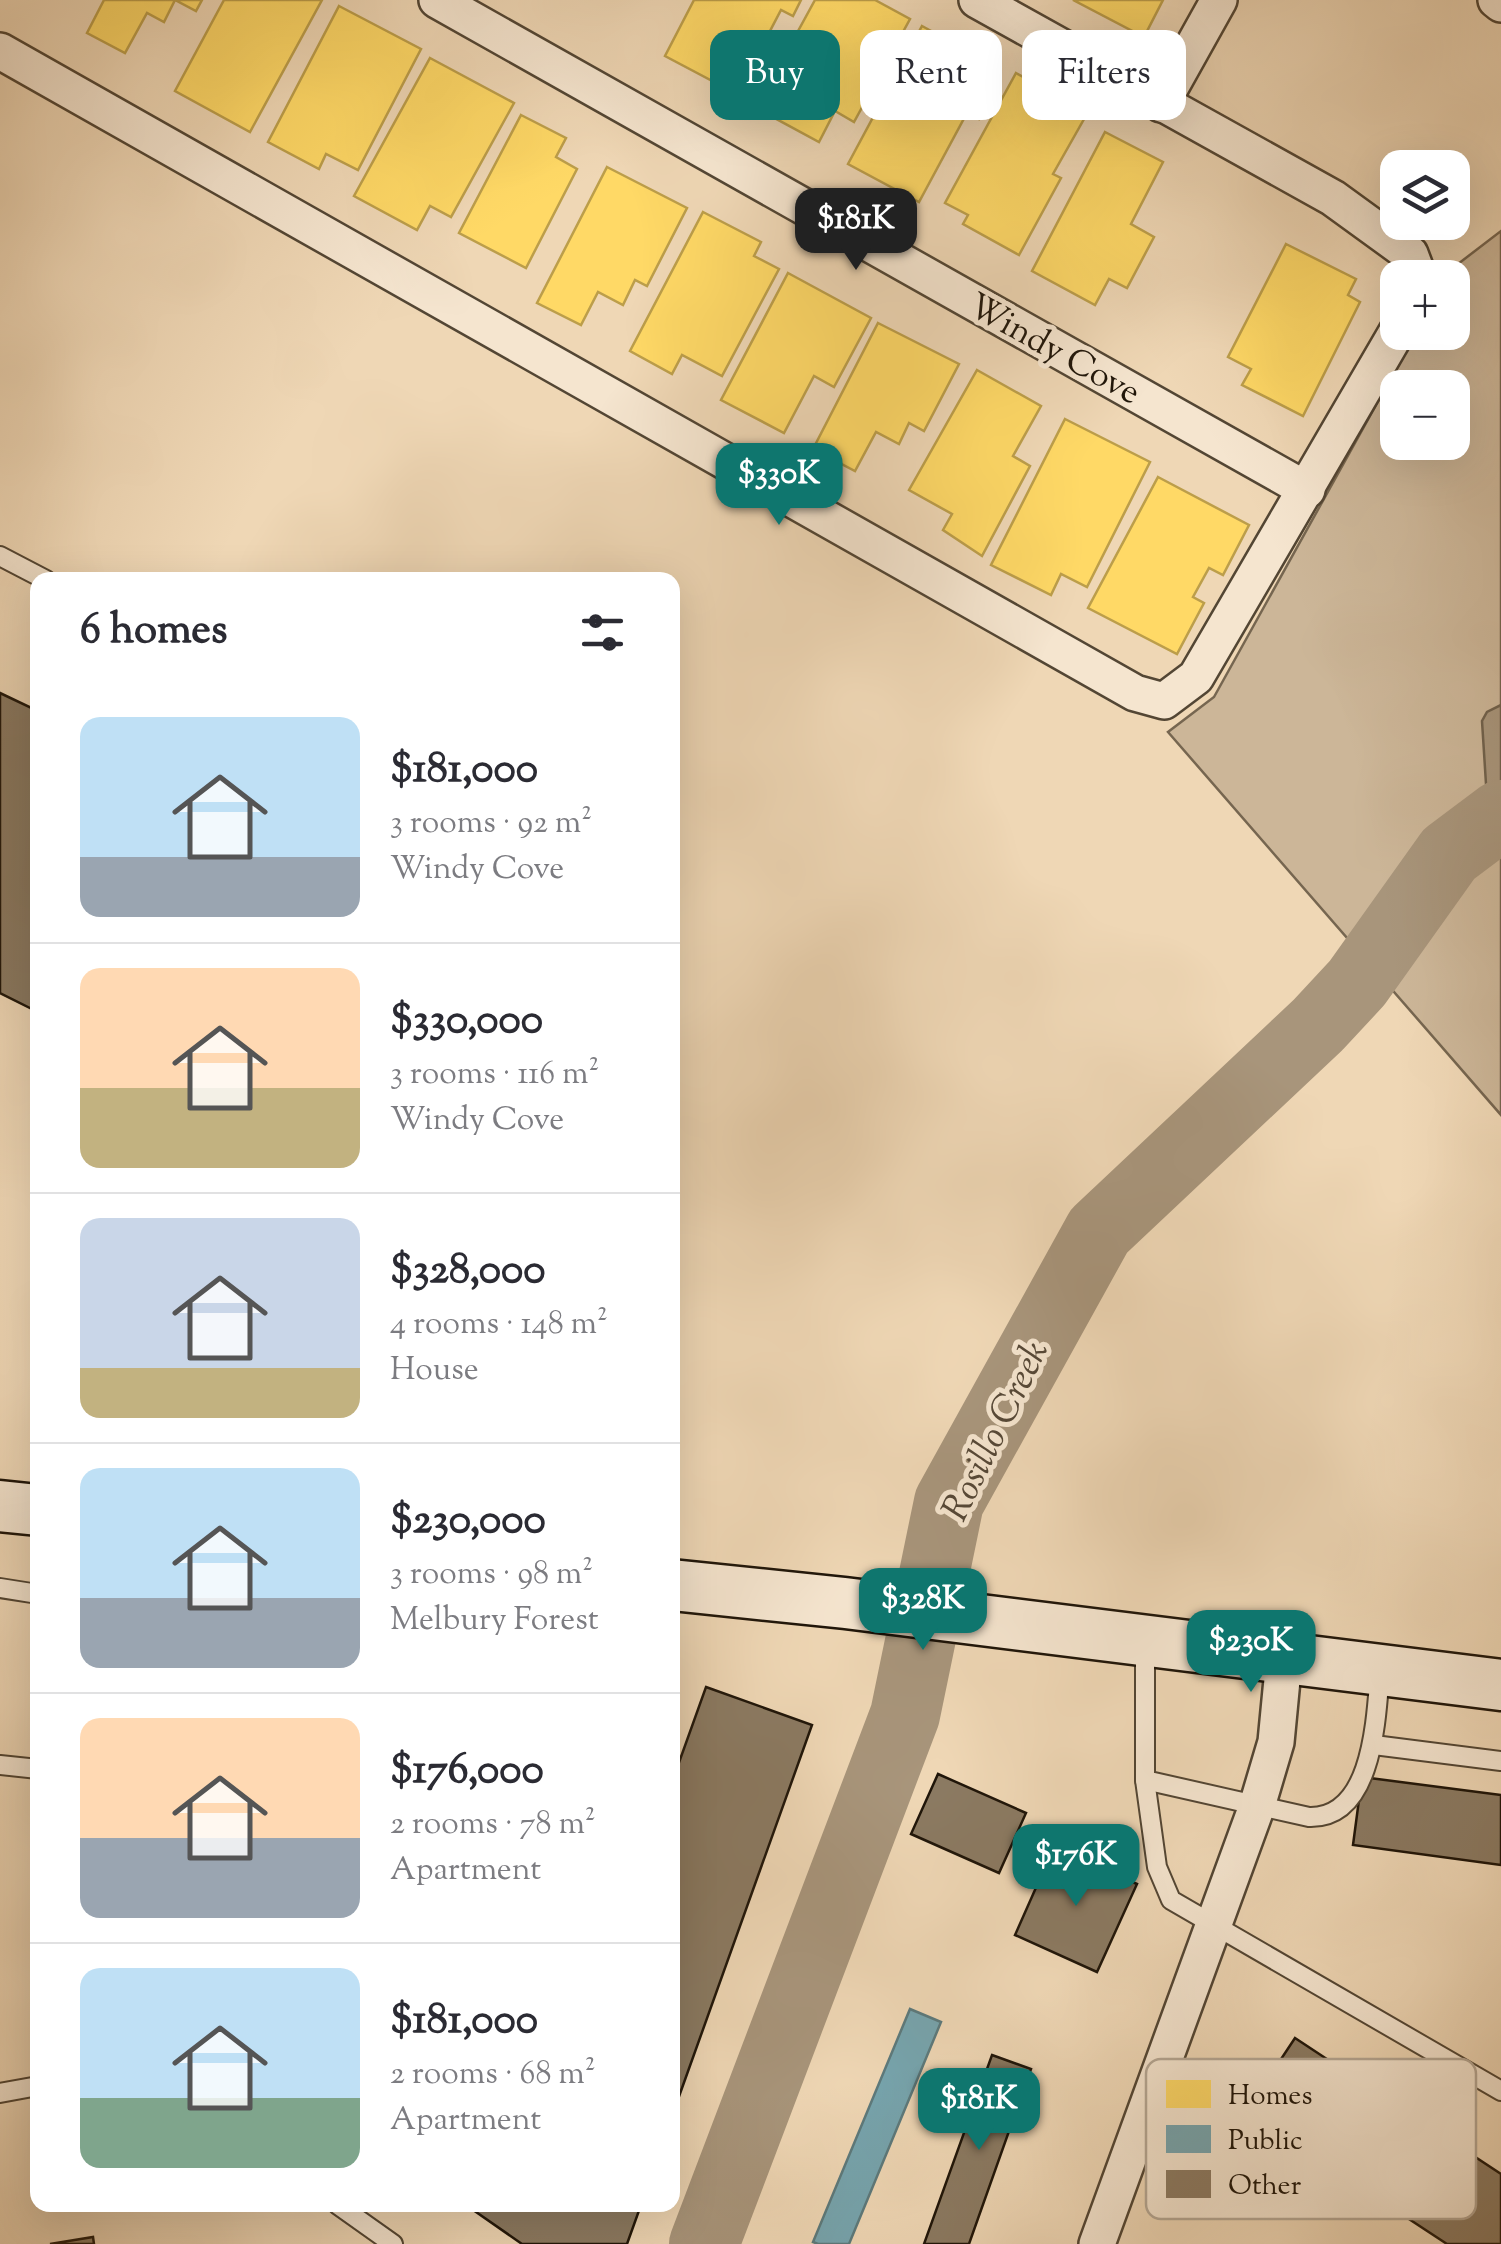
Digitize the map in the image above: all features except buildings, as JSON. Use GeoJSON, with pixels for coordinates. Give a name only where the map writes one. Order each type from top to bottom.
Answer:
{"type":"FeatureCollection","features":[{"type":"Feature","properties":{"kind":"main road"},"geometry":{"type":"LineString","coordinates":[[0,1506],[30,1509]]}},
{"type":"Feature","properties":{"kind":"main road"},"geometry":{"type":"LineString","coordinates":[[680,1586],[1501,1685]]}},
{"type":"Feature","properties":{"kind":"street","name":"Windy Cove"},"geometry":{"type":"LineString","coordinates":[[437,0],[1307,490]]}},
{"type":"Feature","properties":{"kind":"street"},"geometry":{"type":"LineString","coordinates":[[977,0],[1030,30]]}},
{"type":"Feature","properties":{"kind":"street"},"geometry":{"type":"LineString","coordinates":[[1186,59],[1219,0]]}},
{"type":"Feature","properties":{"kind":"street"},"geometry":{"type":"LineString","coordinates":[[0,51],[1135,692],[1164,701],[1196,677],[1387,350]]}},
{"type":"Feature","properties":{"kind":"street"},"geometry":{"type":"LineString","coordinates":[[1186,118],[1334,198],[1410,254],[1412,260]]}},
{"type":"Feature","properties":{"kind":"street"},"geometry":{"type":"LineString","coordinates":[[1163,2059],[1257,1806],[1276,1742],[1284,1659]]}},
{"type":"Feature","properties":{"kind":"street"},"geometry":{"type":"LineString","coordinates":[[1096,2244],[1146,2106]]}},
{"type":"Feature","properties":{"kind":"lane"},"geometry":{"type":"LineString","coordinates":[[0,556],[31,572]]}},
{"type":"Feature","properties":{"kind":"lane"},"geometry":{"type":"LineString","coordinates":[[0,1588],[30,1593]]}},
{"type":"Feature","properties":{"kind":"lane"},"geometry":{"type":"LineString","coordinates":[[1145,1642],[1145,1780],[1157,1867],[1171,1900],[1447,2059]]}},
{"type":"Feature","properties":{"kind":"lane"},"geometry":{"type":"LineString","coordinates":[[1145,1780],[1328,1818],[1347,1805],[1374,1745],[1380,1671]]}},
{"type":"Feature","properties":{"kind":"lane"},"geometry":{"type":"LineString","coordinates":[[1374,1745],[1501,1761]]}},
{"type":"Feature","properties":{"kind":"lane"},"geometry":{"type":"LineString","coordinates":[[0,1765],[30,1768]]}},
{"type":"Feature","properties":{"kind":"lane"},"geometry":{"type":"LineString","coordinates":[[1476,2076],[1501,2091]]}},
{"type":"Feature","properties":{"kind":"lane"},"geometry":{"type":"LineString","coordinates":[[0,2093],[30,2087]]}},
{"type":"Feature","properties":{"kind":"lane"},"geometry":{"type":"LineString","coordinates":[[348,2212],[393,2244]]}},
{"type":"Feature","properties":{"kind":"shaded area"},"geometry":{"type":"Polygon","coordinates":[[[1501,231],[1501,1115],[1168,732],[1214,697],[1380,398],[1380,460],[1470,460],[1470,370],[1395,370],[1407,350],[1470,350],[1470,260],[1463,260],[1501,231]]]}},
{"type":"Feature","properties":{"kind":"shaded area"},"geometry":{"type":"Polygon","coordinates":[[[1501,705],[1501,813],[1486,784],[1482,721],[1487,712],[1501,705]]]}},
{"type":"Feature","properties":{"kind":"waterway","name":"Rosillo Creek"},"geometry":{"type":"LineString","coordinates":[[704,2244],[905,1715],[949,1502],[1099,1231],[1318,1025],[1357,983],[1449,854],[1501,815]]}}]}
